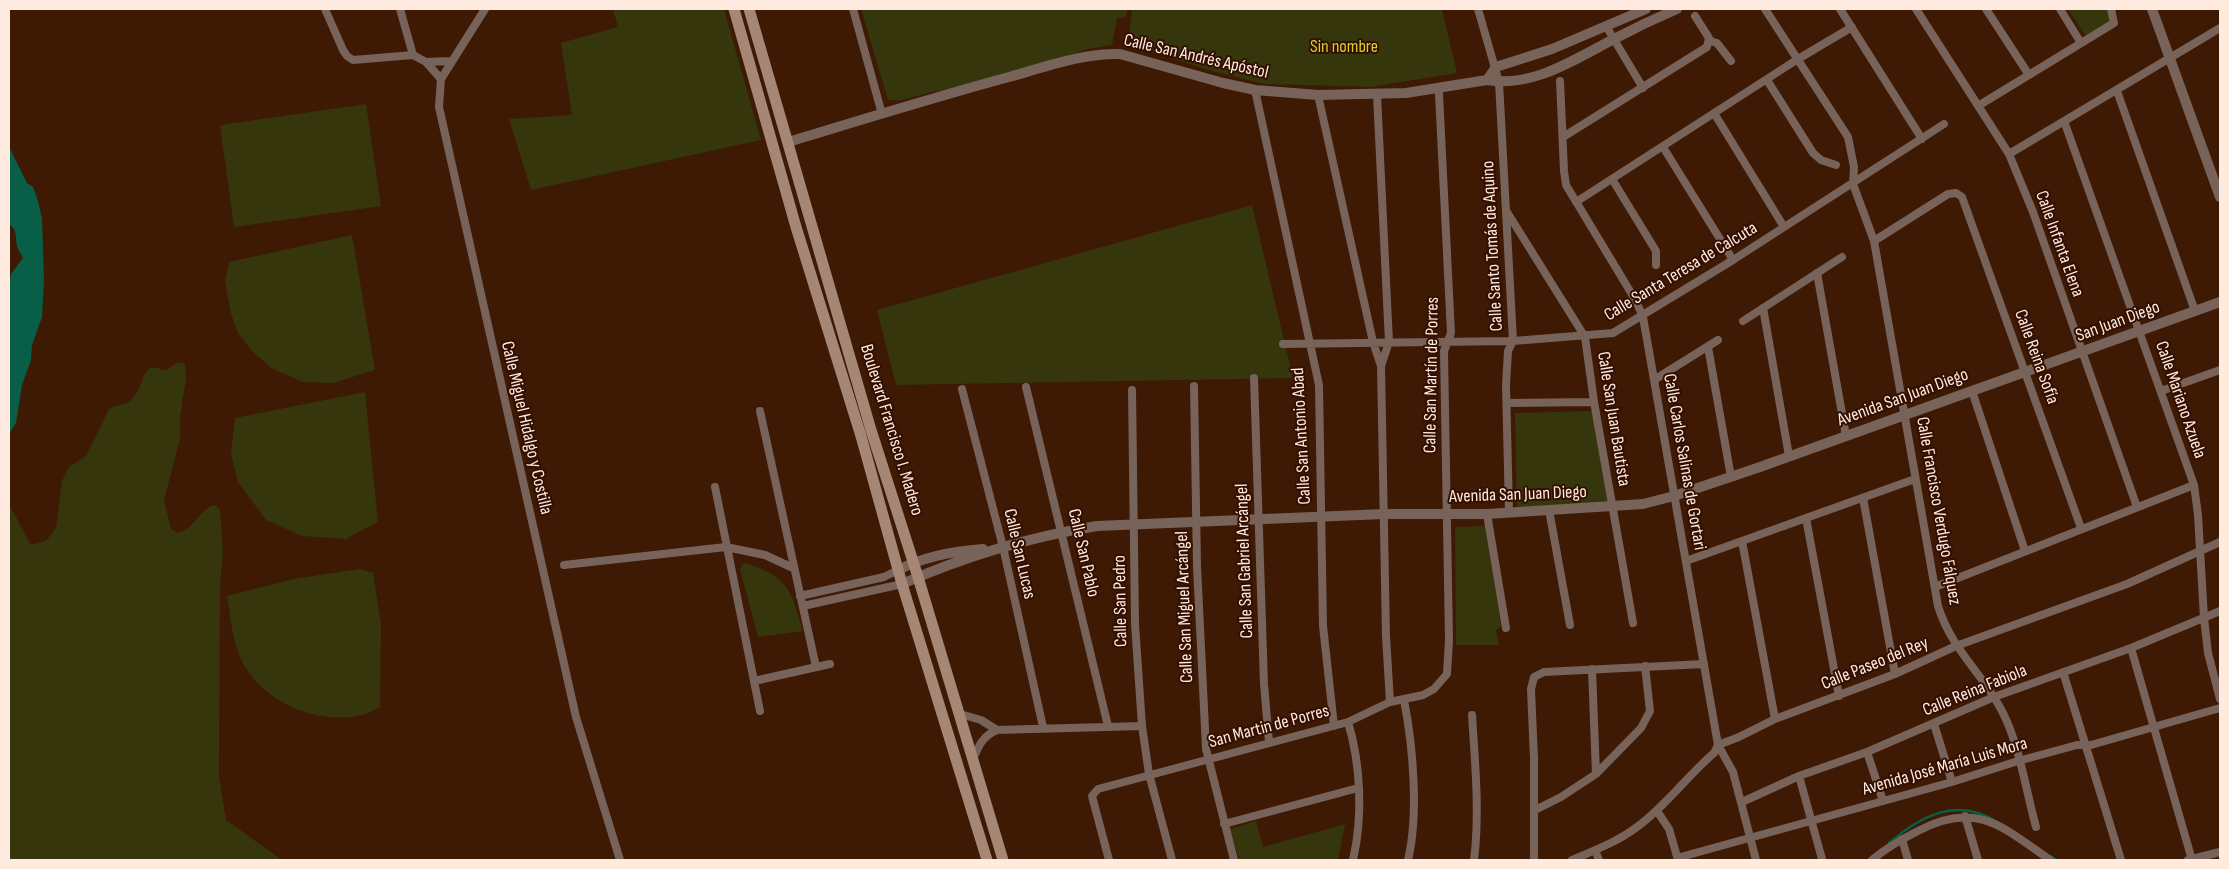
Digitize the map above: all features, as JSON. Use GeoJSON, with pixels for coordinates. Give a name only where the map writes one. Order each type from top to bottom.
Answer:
{"type":"FeatureCollection","features":[{"type":"Feature","properties":{"kind":"main road","name":"Boulevard Francisco I. Madero"},"geometry":{"type":"LineString","coordinates":[[734,9],[796,227],[861,436],[902,584],[987,860]]}},
{"type":"Feature","properties":{"kind":"main road","name":"Boulevard Francisco I. Madero"},"geometry":{"type":"LineString","coordinates":[[749,9],[871,430],[914,562],[1003,860]]}},
{"type":"Feature","properties":{"kind":"main road"},"geometry":{"type":"LineString","coordinates":[[740,30],[754,25]]}},
{"type":"Feature","properties":{"kind":"street"},"geometry":{"type":"LineString","coordinates":[[325,9],[347,56],[354,60],[412,55],[426,62],[441,80]]}},
{"type":"Feature","properties":{"kind":"street"},"geometry":{"type":"LineString","coordinates":[[400,9],[412,55]]}},
{"type":"Feature","properties":{"kind":"street","name":"Calle Miguel Hidalgo y Costilla"},"geometry":{"type":"LineString","coordinates":[[485,9],[451,61],[441,80],[439,107],[576,717],[620,860]]}},
{"type":"Feature","properties":{"kind":"street"},"geometry":{"type":"LineString","coordinates":[[853,9],[882,114]]}},
{"type":"Feature","properties":{"kind":"street","name":"Calle Santo Tomás de Aquino"},"geometry":{"type":"LineString","coordinates":[[1478,9],[1499,82],[1513,341],[1508,351],[1506,403],[1509,513]]}},
{"type":"Feature","properties":{"kind":"street"},"geometry":{"type":"LineString","coordinates":[[1487,80],[1496,67],[1552,49],[1646,9]]}},
{"type":"Feature","properties":{"kind":"street","name":"Calle San Andrés Apóstol"},"geometry":{"type":"LineString","coordinates":[[788,142],[1087,56],[1104,53],[1120,54],[1223,84],[1255,90],[1318,95],[1377,95],[1487,80],[1499,82],[1548,72],[1677,9]]}},
{"type":"Feature","properties":{"kind":"street","name":"Calle Francisco Verdugo Fálquez"},"geometry":{"type":"LineString","coordinates":[[1765,9],[1848,137],[1854,167],[1853,184],[1874,241],[1934,588],[1942,619],[1956,646],[1994,697],[2012,733],[2036,828]]}},
{"type":"Feature","properties":{"kind":"street"},"geometry":{"type":"LineString","coordinates":[[1840,9],[1922,139]]}},
{"type":"Feature","properties":{"kind":"street","name":"Calle Infanta Elena"},"geometry":{"type":"LineString","coordinates":[[1916,9],[2009,154],[2033,212],[2138,507]]}},
{"type":"Feature","properties":{"kind":"street"},"geometry":{"type":"LineString","coordinates":[[1986,9],[2028,75]]}},
{"type":"Feature","properties":{"kind":"street"},"geometry":{"type":"LineString","coordinates":[[2060,9],[2081,43]]}},
{"type":"Feature","properties":{"kind":"street"},"geometry":{"type":"LineString","coordinates":[[1978,106],[2114,23],[2111,9]]}},
{"type":"Feature","properties":{"kind":"street"},"geometry":{"type":"LineString","coordinates":[[2155,11],[2220,197]]}},
{"type":"Feature","properties":{"kind":"street"},"geometry":{"type":"LineString","coordinates":[[1695,16],[1710,41],[1717,43],[1731,61]]}},
{"type":"Feature","properties":{"kind":"street"},"geometry":{"type":"LineString","coordinates":[[1606,26],[1643,88]]}},
{"type":"Feature","properties":{"kind":"street"},"geometry":{"type":"LineString","coordinates":[[1576,202],[1798,59],[1852,27]]}},
{"type":"Feature","properties":{"kind":"street"},"geometry":{"type":"LineString","coordinates":[[2009,154],[2220,28]]}},
{"type":"Feature","properties":{"kind":"street"},"geometry":{"type":"LineString","coordinates":[[1563,137],[1707,47],[1710,41]]}},
{"type":"Feature","properties":{"kind":"street"},"geometry":{"type":"LineString","coordinates":[[426,62],[451,61]]}},
{"type":"Feature","properties":{"kind":"street"},"geometry":{"type":"LineString","coordinates":[[1767,80],[1813,153],[1822,160],[1836,165]]}},
{"type":"Feature","properties":{"kind":"street","name":"Calle Carlos Salinas de Gortari"},"geometry":{"type":"LineString","coordinates":[[1560,81],[1565,178],[1576,202],[1636,300],[1643,316],[1718,745],[1733,772],[1756,860]]}},
{"type":"Feature","properties":{"kind":"street","name":"Calle San Martín de Porres"},"geometry":{"type":"LineString","coordinates":[[1437,88],[1439,94],[1451,334],[1444,351],[1448,663]]}},
{"type":"Feature","properties":{"kind":"street","name":"Calle San Antonio Abad"},"geometry":{"type":"LineString","coordinates":[[1255,90],[1311,343],[1320,402],[1323,626],[1334,726]]}},
{"type":"Feature","properties":{"kind":"street"},"geometry":{"type":"LineString","coordinates":[[2117,90],[2195,311]]}},
{"type":"Feature","properties":{"kind":"street"},"geometry":{"type":"LineString","coordinates":[[1318,95],[1373,342],[1381,366],[1390,702]]}},
{"type":"Feature","properties":{"kind":"street"},"geometry":{"type":"LineString","coordinates":[[1377,95],[1389,342],[1381,366]]}},
{"type":"Feature","properties":{"kind":"street"},"geometry":{"type":"LineString","coordinates":[[1714,113],[1784,227]]}},
{"type":"Feature","properties":{"kind":"street","name":"Calle Mariano Azuela"},"geometry":{"type":"LineString","coordinates":[[2064,121],[2194,485],[2201,551],[2204,618],[2208,654],[2220,699]]}},
{"type":"Feature","properties":{"kind":"street","name":"Calle Santa Teresa de Calcuta"},"geometry":{"type":"LineString","coordinates":[[1283,344],[1513,341],[1585,337],[1613,333],[1733,260],[1944,124]]}},
{"type":"Feature","properties":{"kind":"street"},"geometry":{"type":"LineString","coordinates":[[1663,146],[1733,260]]}},
{"type":"Feature","properties":{"kind":"street"},"geometry":{"type":"LineString","coordinates":[[1612,180],[1656,251],[1656,265]]}},
{"type":"Feature","properties":{"kind":"street","name":"Calle Reina Sofía"},"geometry":{"type":"LineString","coordinates":[[1874,241],[1948,194],[1956,193],[1962,197],[2081,528]]}},
{"type":"Feature","properties":{"kind":"street","name":"Calle San Juan Bautista"},"geometry":{"type":"LineString","coordinates":[[1506,211],[1585,337],[1594,402],[1633,624]]}},
{"type":"Feature","properties":{"kind":"street"},"geometry":{"type":"LineString","coordinates":[[1743,321],[1842,258]]}},
{"type":"Feature","properties":{"kind":"street"},"geometry":{"type":"LineString","coordinates":[[1817,273],[1846,436]]}},
{"type":"Feature","properties":{"kind":"street","name":"San Juan Diego"},"geometry":{"type":"LineString","coordinates":[[2026,371],[2220,302]]}},
{"type":"Feature","properties":{"kind":"street"},"geometry":{"type":"LineString","coordinates":[[1763,308],[1789,456]]}},
{"type":"Feature","properties":{"kind":"street"},"geometry":{"type":"LineString","coordinates":[[1654,380],[1718,340]]}},
{"type":"Feature","properties":{"kind":"street"},"geometry":{"type":"LineString","coordinates":[[1708,347],[1731,477]]}},
{"type":"Feature","properties":{"kind":"street"},"geometry":{"type":"LineString","coordinates":[[2161,391],[2220,370]]}},
{"type":"Feature","properties":{"kind":"street","name":"Avenida San Juan Diego"},"geometry":{"type":"LineString","coordinates":[[902,584],[992,549],[1097,526],[1384,514],[1486,514],[1637,505],[1674,496],[1731,477],[2026,371]]}},
{"type":"Feature","properties":{"kind":"street","name":"Calle San Gabriel Arcángel"},"geometry":{"type":"LineString","coordinates":[[1254,378],[1264,684],[1269,742]]}},
{"type":"Feature","properties":{"kind":"street","name":"Calle San Pablo"},"geometry":{"type":"LineString","coordinates":[[1026,386],[1063,532],[1108,726]]}},
{"type":"Feature","properties":{"kind":"street","name":"Calle San Miguel Arcángel"},"geometry":{"type":"LineString","coordinates":[[1194,386],[1196,521],[1208,759],[1234,860]]}},
{"type":"Feature","properties":{"kind":"street","name":"Calle San Lucas"},"geometry":{"type":"LineString","coordinates":[[962,389],[1003,546],[1043,727]]}},
{"type":"Feature","properties":{"kind":"street","name":"Calle San Pedro"},"geometry":{"type":"LineString","coordinates":[[1132,390],[1135,624],[1142,726],[1149,774],[1172,860]]}},
{"type":"Feature","properties":{"kind":"street"},"geometry":{"type":"LineString","coordinates":[[1972,391],[2025,551]]}},
{"type":"Feature","properties":{"kind":"street"},"geometry":{"type":"LineString","coordinates":[[1506,403],[1594,402]]}},
{"type":"Feature","properties":{"kind":"street"},"geometry":{"type":"LineString","coordinates":[[760,411],[816,667]]}},
{"type":"Feature","properties":{"kind":"street"},"geometry":{"type":"LineString","coordinates":[[1686,561],[1915,479]]}},
{"type":"Feature","properties":{"kind":"street"},"geometry":{"type":"LineString","coordinates":[[1934,588],[2081,528],[2194,485]]}},
{"type":"Feature","properties":{"kind":"street"},"geometry":{"type":"LineString","coordinates":[[716,487],[726,547],[760,711]]}},
{"type":"Feature","properties":{"kind":"street"},"geometry":{"type":"LineString","coordinates":[[1862,498],[1895,674]]}},
{"type":"Feature","properties":{"kind":"street"},"geometry":{"type":"LineString","coordinates":[[1549,510],[1570,625]]}},
{"type":"Feature","properties":{"kind":"street"},"geometry":{"type":"LineString","coordinates":[[1486,514],[1506,628]]}},
{"type":"Feature","properties":{"kind":"street"},"geometry":{"type":"LineString","coordinates":[[1806,518],[1839,696]]}},
{"type":"Feature","properties":{"kind":"street"},"geometry":{"type":"LineString","coordinates":[[1742,541],[1775,719]]}},
{"type":"Feature","properties":{"kind":"street","name":"Calle Paseo del Rey"},"geometry":{"type":"LineString","coordinates":[[1718,745],[1740,737],[1775,719],[1895,674],[1956,646],[2127,584],[2220,542]]}},
{"type":"Feature","properties":{"kind":"street"},"geometry":{"type":"LineString","coordinates":[[564,565],[726,547],[765,555],[793,568]]}},
{"type":"Feature","properties":{"kind":"street","name":"Avenida San Juan Diego"},"geometry":{"type":"LineString","coordinates":[[898,570],[914,562],[968,550],[992,549]]}},
{"type":"Feature","properties":{"kind":"street"},"geometry":{"type":"LineString","coordinates":[[800,596],[884,577],[898,570]]}},
{"type":"Feature","properties":{"kind":"street"},"geometry":{"type":"LineString","coordinates":[[803,606],[902,584]]}},
{"type":"Feature","properties":{"kind":"street","name":"Calle Reina Fabiola"},"geometry":{"type":"LineString","coordinates":[[1742,802],[1799,776],[1867,752],[1994,697],[2131,648],[2220,611]]}},
{"type":"Feature","properties":{"kind":"street"},"geometry":{"type":"LineString","coordinates":[[2131,648],[2191,860],[2220,852]]}},
{"type":"Feature","properties":{"kind":"street","name":"San Martin de Porres"},"geometry":{"type":"LineString","coordinates":[[1109,860],[1092,796],[1094,792],[1149,774],[1348,722],[1390,702],[1422,695],[1434,689],[1447,674],[1448,663]]}},
{"type":"Feature","properties":{"kind":"street"},"geometry":{"type":"LineString","coordinates":[[754,681],[830,664]]}},
{"type":"Feature","properties":{"kind":"street"},"geometry":{"type":"LineString","coordinates":[[1534,860],[1535,810],[1531,689],[1533,680],[1544,672],[1704,664]]}},
{"type":"Feature","properties":{"kind":"street"},"geometry":{"type":"LineString","coordinates":[[1535,810],[1562,797],[1596,774],[1641,728],[1649,716],[1650,705],[1645,666]]}},
{"type":"Feature","properties":{"kind":"street"},"geometry":{"type":"LineString","coordinates":[[1592,669],[1596,774]]}},
{"type":"Feature","properties":{"kind":"street"},"geometry":{"type":"LineString","coordinates":[[2062,672],[2121,860]]}},
{"type":"Feature","properties":{"kind":"street"},"geometry":{"type":"LineString","coordinates":[[1404,700],[1409,726],[1412,766],[1413,833],[1408,860]]}},
{"type":"Feature","properties":{"kind":"street","name":"Avenida José María Luis Mora"},"geometry":{"type":"LineString","coordinates":[[1678,859],[1811,820],[1952,782],[2018,761],[2077,745],[2091,745],[2220,708]]}},
{"type":"Feature","properties":{"kind":"street"},"geometry":{"type":"LineString","coordinates":[[960,714],[981,720],[997,730]]}},
{"type":"Feature","properties":{"kind":"street"},"geometry":{"type":"LineString","coordinates":[[1472,715],[1476,783],[1476,845],[1474,860]]}},
{"type":"Feature","properties":{"kind":"street"},"geometry":{"type":"LineString","coordinates":[[1348,722],[1356,752],[1358,788],[1358,826],[1353,860]]}},
{"type":"Feature","properties":{"kind":"street"},"geometry":{"type":"LineString","coordinates":[[1934,724],[1952,782]]}},
{"type":"Feature","properties":{"kind":"street"},"geometry":{"type":"LineString","coordinates":[[974,759],[980,742],[988,734],[997,730],[1043,727],[1142,726]]}},
{"type":"Feature","properties":{"kind":"street"},"geometry":{"type":"LineString","coordinates":[[1572,860],[1619,840],[1656,811],[1714,753],[1718,745]]}},
{"type":"Feature","properties":{"kind":"street"},"geometry":{"type":"LineString","coordinates":[[1867,752],[1883,801]]}},
{"type":"Feature","properties":{"kind":"street"},"geometry":{"type":"LineString","coordinates":[[1799,776],[1822,859]]}},
{"type":"Feature","properties":{"kind":"street"},"geometry":{"type":"LineString","coordinates":[[1224,824],[1358,788]]}},
{"type":"Feature","properties":{"kind":"street"},"geometry":{"type":"LineString","coordinates":[[1656,811],[1669,829],[1678,859]]}},
{"type":"Feature","properties":{"kind":"street"},"geometry":{"type":"LineString","coordinates":[[1965,816],[1978,860]]}},
{"type":"Feature","properties":{"kind":"street"},"geometry":{"type":"LineString","coordinates":[[1872,860],[1902,839],[1940,820],[1965,816],[1983,819],[2000,827],[2050,860]]}},
{"type":"Feature","properties":{"kind":"street"},"geometry":{"type":"LineString","coordinates":[[1902,839],[1908,860]]}},
{"type":"Feature","properties":{"kind":"street"},"geometry":{"type":"LineString","coordinates":[[1595,850],[1599,860]]}},
{"type":"Feature","properties":{"kind":"green space"},"geometry":{"type":"Polygon","coordinates":[[[613,9],[724,9],[761,140],[531,190],[509,119],[572,115],[561,43],[618,27],[613,9]]]}},
{"type":"Feature","properties":{"kind":"green space"},"geometry":{"type":"Polygon","coordinates":[[[861,9],[1127,9],[1126,17],[1117,18],[1112,45],[1088,49],[966,88],[931,92],[903,100],[888,100],[861,9]]]}},
{"type":"Feature","properties":{"kind":"green space","name":"Sin nombre"},"geometry":{"type":"Polygon","coordinates":[[[1132,9],[1442,9],[1457,73],[1371,87],[1264,84],[1208,70],[1128,44],[1132,9]]]}},
{"type":"Feature","properties":{"kind":"green space"},"geometry":{"type":"Polygon","coordinates":[[[2068,9],[2110,9],[2113,22],[2087,38],[2068,9]]]}},
{"type":"Feature","properties":{"kind":"green space"},"geometry":{"type":"Polygon","coordinates":[[[366,104],[381,206],[234,227],[220,125],[366,104]]]}},
{"type":"Feature","properties":{"kind":"green space"},"geometry":{"type":"Polygon","coordinates":[[[1252,205],[1293,378],[896,385],[877,310],[1252,205]]]}},
{"type":"Feature","properties":{"kind":"green space"},"geometry":{"type":"Polygon","coordinates":[[[352,235],[375,370],[333,383],[303,382],[273,369],[252,351],[238,333],[231,314],[225,282],[229,262],[352,235]]]}},
{"type":"Feature","properties":{"kind":"green space"},"geometry":{"type":"Polygon","coordinates":[[[178,362],[185,364],[186,379],[180,417],[180,439],[164,500],[171,529],[178,533],[189,528],[209,507],[214,505],[220,509],[223,553],[220,583],[219,776],[226,820],[282,860],[9,860],[9,504],[31,545],[46,541],[56,528],[62,481],[69,467],[86,456],[109,409],[132,399],[138,391],[147,370],[151,367],[166,370],[178,362]]]}},
{"type":"Feature","properties":{"kind":"green space"},"geometry":{"type":"Polygon","coordinates":[[[365,392],[378,522],[346,539],[302,536],[266,520],[238,482],[231,454],[235,418],[365,392]]]}},
{"type":"Feature","properties":{"kind":"green space"},"geometry":{"type":"Polygon","coordinates":[[[1592,411],[1608,504],[1517,509],[1515,413],[1592,411]]]}},
{"type":"Feature","properties":{"kind":"green space"},"geometry":{"type":"Polygon","coordinates":[[[1485,526],[1501,626],[1496,630],[1499,645],[1456,645],[1455,527],[1485,526]]]}},
{"type":"Feature","properties":{"kind":"green space"},"geometry":{"type":"Polygon","coordinates":[[[744,563],[770,573],[779,579],[791,594],[803,631],[758,637],[740,569],[744,563]]]}},
{"type":"Feature","properties":{"kind":"green space"},"geometry":{"type":"Polygon","coordinates":[[[360,569],[373,573],[381,624],[380,707],[358,716],[327,717],[311,714],[281,702],[257,682],[242,662],[233,634],[227,596],[293,579],[360,569]]]}},
{"type":"Feature","properties":{"kind":"green space"},"geometry":{"type":"Polygon","coordinates":[[[1256,821],[1263,847],[1345,824],[1338,860],[1239,860],[1230,829],[1256,821]]]}},
{"type":"Feature","properties":{"kind":"shaded area"},"geometry":{"type":"Polygon","coordinates":[[[9,147],[27,183],[33,187],[37,198],[42,218],[44,280],[42,317],[32,345],[31,360],[22,385],[16,423],[9,434],[9,286],[11,274],[23,258],[17,246],[15,231],[9,224],[9,147]]]}},
{"type":"Feature","properties":{"kind":"waterway"},"geometry":{"type":"LineString","coordinates":[[1889,843],[1914,824],[1941,812],[1969,811],[1984,815],[1999,823]]}},
{"type":"Feature","properties":{"kind":"waterway"},"geometry":{"type":"LineString","coordinates":[[2050,856],[2057,860]]}}]}
